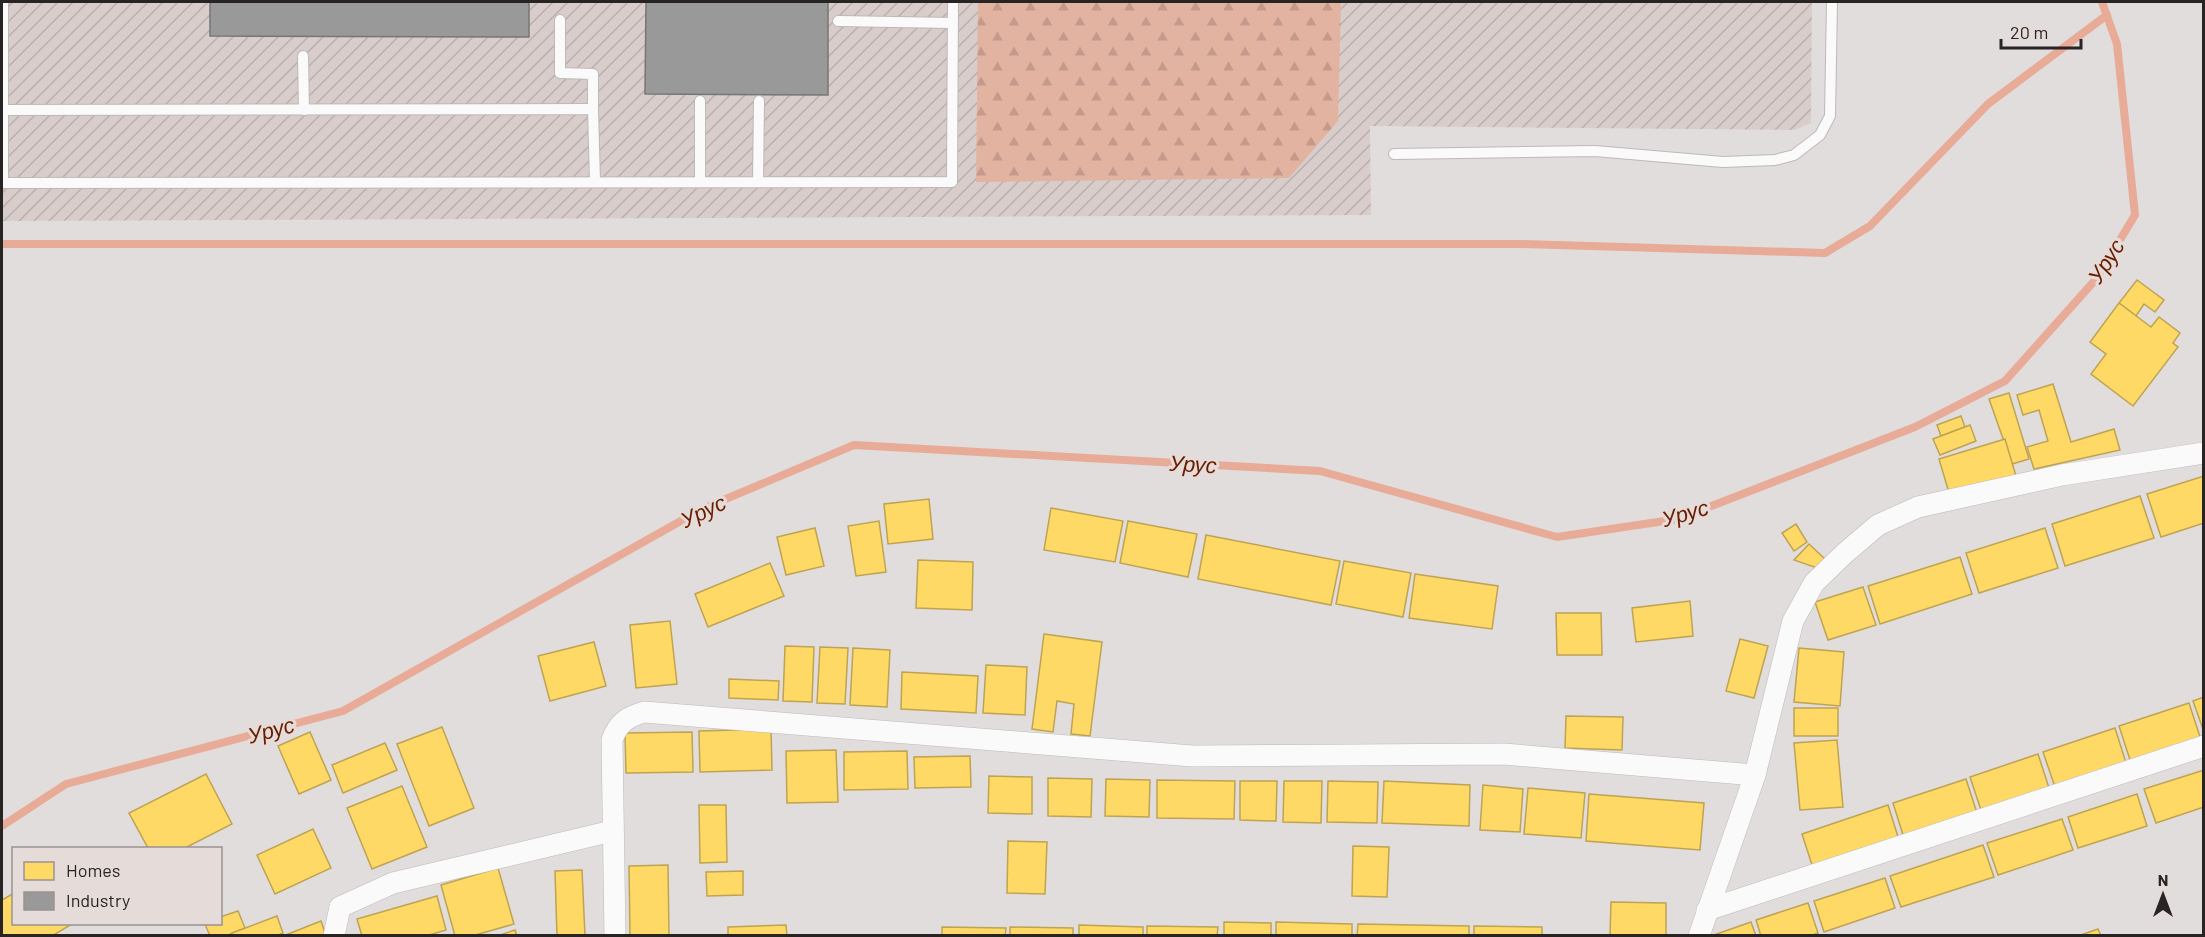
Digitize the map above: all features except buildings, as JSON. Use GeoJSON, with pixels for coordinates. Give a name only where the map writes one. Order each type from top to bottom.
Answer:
{"type":"FeatureCollection","features":[{"type":"Feature","properties":{"kind":"street"},"geometry":{"type":"LineString","coordinates":[[1699,936],[1755,775],[1793,621],[1814,583],[1878,525],[1918,507],[2062,475],[2204,453]]}},
{"type":"Feature","properties":{"kind":"street"},"geometry":{"type":"LineString","coordinates":[[615,936],[612,740],[616,728],[627,717],[644,712],[1192,756],[1504,754],[1755,775]]}},
{"type":"Feature","properties":{"kind":"street"},"geometry":{"type":"LineString","coordinates":[[1707,910],[2204,746]]}},
{"type":"Feature","properties":{"kind":"street"},"geometry":{"type":"LineString","coordinates":[[334,936],[340,907],[393,883],[612,831]]}},
{"type":"Feature","properties":{"kind":"lane"},"geometry":{"type":"LineString","coordinates":[[3,2],[2,183],[952,183],[952,2]]}},
{"type":"Feature","properties":{"kind":"lane"},"geometry":{"type":"LineString","coordinates":[[1394,154],[1594,151],[1723,162],[1775,160],[1794,155],[1820,135],[1830,116],[1832,2]]}},
{"type":"Feature","properties":{"kind":"lane"},"geometry":{"type":"LineString","coordinates":[[560,20],[560,73],[593,74],[596,183]]}},
{"type":"Feature","properties":{"kind":"lane"},"geometry":{"type":"LineString","coordinates":[[838,21],[952,23]]}},
{"type":"Feature","properties":{"kind":"lane"},"geometry":{"type":"LineString","coordinates":[[303,56],[304,110]]}},
{"type":"Feature","properties":{"kind":"lane"},"geometry":{"type":"LineString","coordinates":[[700,100],[700,183]]}},
{"type":"Feature","properties":{"kind":"lane"},"geometry":{"type":"LineString","coordinates":[[758,183],[759,100]]}},
{"type":"Feature","properties":{"kind":"lane"},"geometry":{"type":"LineString","coordinates":[[3,110],[593,110]]}},
{"type":"Feature","properties":{"kind":"shaded area"},"geometry":{"type":"Polygon","coordinates":[[[2,2],[1812,2],[1811,123],[1795,130],[1370,126],[1371,215],[2,221],[2,2]]]}},
{"type":"Feature","properties":{"kind":"green space"},"geometry":{"type":"Polygon","coordinates":[[[978,2],[1341,2],[1338,121],[1289,178],[976,182],[978,2]]]}},
{"type":"Feature","properties":{"kind":"waterway","name":"Урус"},"geometry":{"type":"LineString","coordinates":[[2,826],[66,784],[343,711],[702,509],[854,445],[1320,471],[1557,537],[1678,519],[1915,427],[2005,381],[2097,278],[2135,215],[2117,44],[2102,2]]}},
{"type":"Feature","properties":{"kind":"waterway"},"geometry":{"type":"LineString","coordinates":[[2,244],[1520,244],[1825,253],[1870,226],[1988,104],[2107,15]]}}]}
